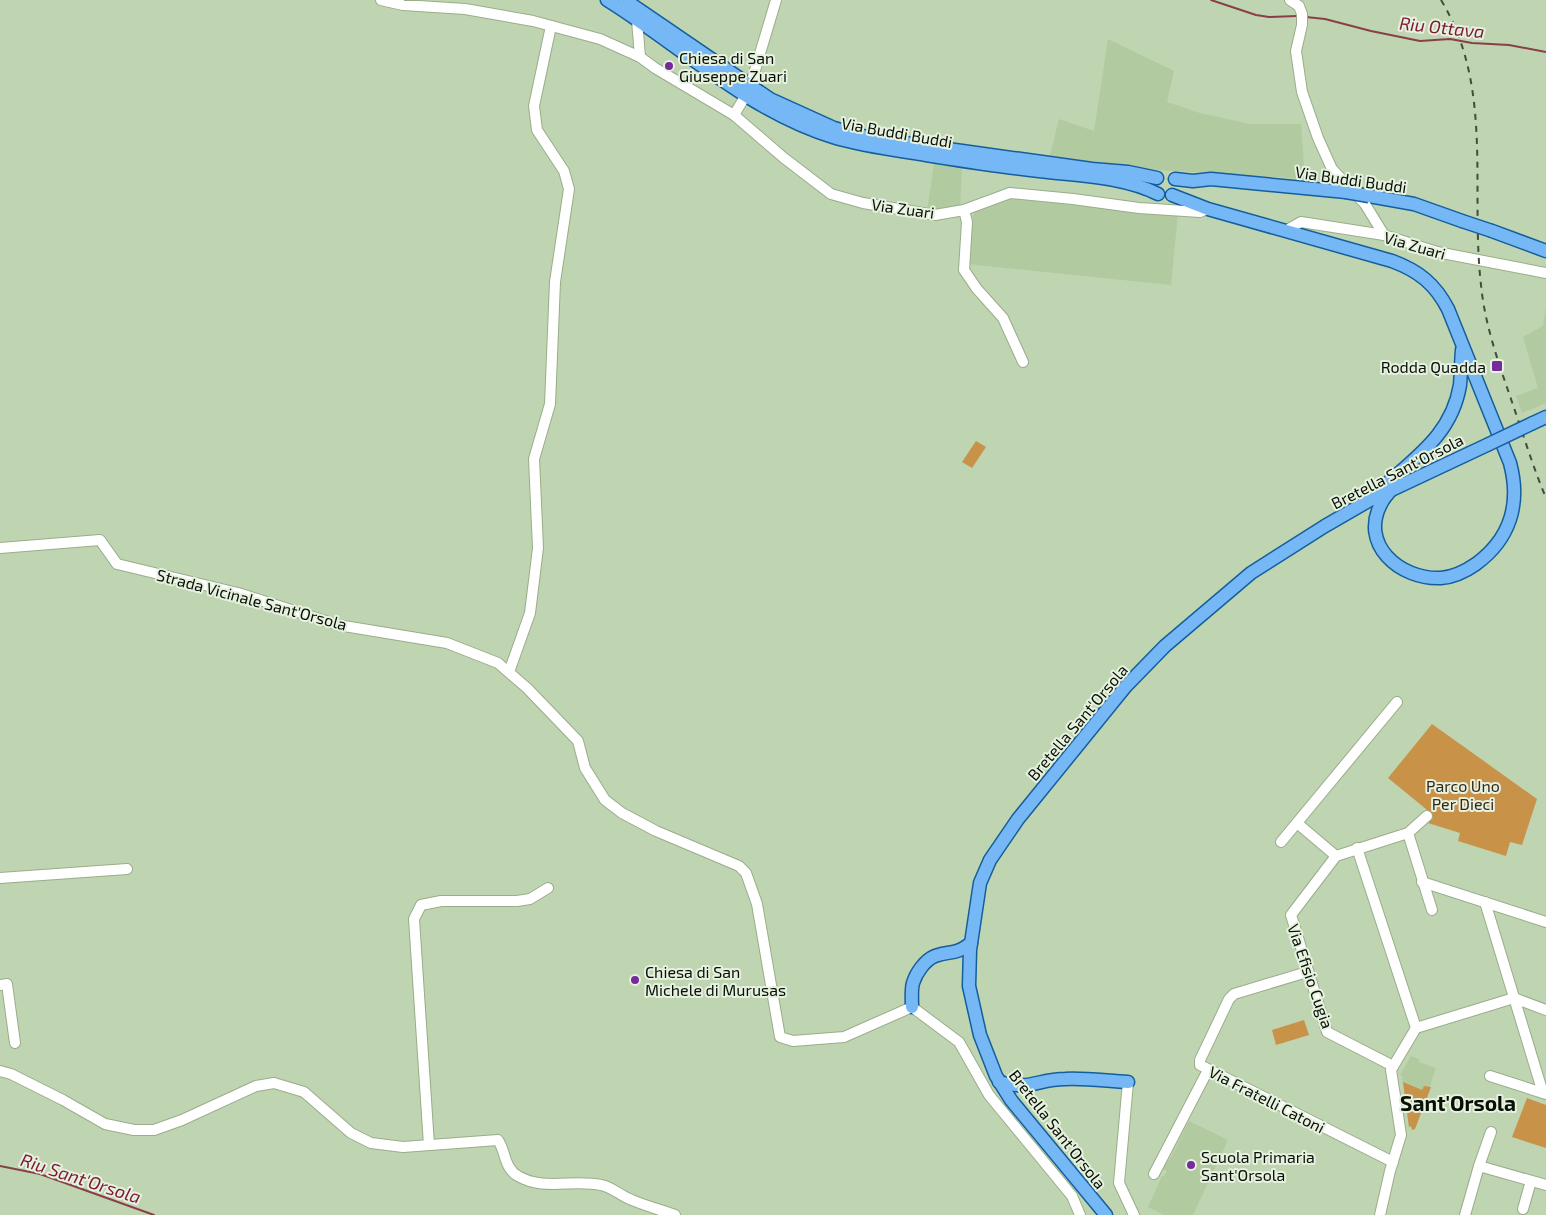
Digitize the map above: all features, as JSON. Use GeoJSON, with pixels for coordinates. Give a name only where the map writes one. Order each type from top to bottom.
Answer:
{"type":"FeatureCollection","features":[{"type":"Feature","properties":{"kind":"main road","name":"Via Buddi Buddi"},"geometry":{"type":"LineString","coordinates":[[607,0],[748,91],[834,128],[862,136],[956,151],[1128,172],[1157,178]]}},
{"type":"Feature","properties":{"kind":"main road","name":"Via Buddi Buddi"},"geometry":{"type":"LineString","coordinates":[[627,1],[748,91],[769,109],[800,125],[833,137],[870,146],[1023,170],[1113,180],[1158,194]]}},
{"type":"Feature","properties":{"kind":"main road"},"geometry":{"type":"LineString","coordinates":[[1172,195],[1178,186],[1175,179],[1166,174],[1157,178],[1155,184],[1158,194],[1165,197],[1172,195],[1208,209],[1392,261],[1414,270],[1435,288],[1442,297],[1485,399],[1513,475],[1514,497],[1508,526],[1494,548],[1471,567],[1458,574],[1443,578],[1428,578],[1416,575],[1393,563],[1385,556],[1377,537],[1378,511],[1382,502],[1393,488]]}},
{"type":"Feature","properties":{"kind":"main road","name":"Via Buddi Buddi"},"geometry":{"type":"LineString","coordinates":[[1175,179],[1193,181],[1211,179],[1346,192],[1414,204],[1546,251]]}},
{"type":"Feature","properties":{"kind":"main road"},"geometry":{"type":"LineString","coordinates":[[1370,500],[1429,447],[1447,422],[1454,408],[1460,385],[1462,345]]}},
{"type":"Feature","properties":{"kind":"main road","name":"Bretella Sant'Orsola"},"geometry":{"type":"LineString","coordinates":[[1106,1215],[1019,1111],[1000,1082],[980,1035],[970,986],[971,943],[980,883],[990,860],[1018,819],[1126,686],[1151,659],[1252,573],[1325,526],[1370,500],[1546,417]]}},
{"type":"Feature","properties":{"kind":"main road"},"geometry":{"type":"LineString","coordinates":[[912,1006],[913,984],[922,967],[933,956],[962,950],[971,943]]}},
{"type":"Feature","properties":{"kind":"main road"},"geometry":{"type":"LineString","coordinates":[[947,954],[962,958],[970,966]]}},
{"type":"Feature","properties":{"kind":"main road"},"geometry":{"type":"LineString","coordinates":[[1000,1082],[1013,1086],[1028,1086],[1063,1078],[1128,1082]]}},
{"type":"Feature","properties":{"kind":"main road"},"geometry":{"type":"LineString","coordinates":[[1019,1111],[1019,1096],[1028,1086]]}},
{"type":"Feature","properties":{"kind":"street","name":"Via Zuari"},"geometry":{"type":"LineString","coordinates":[[381,0],[403,5],[466,9],[551,26],[600,39],[640,57],[734,115],[784,158],[831,194],[863,203],[935,215],[964,210],[1010,193],[1139,208],[1200,212],[1208,209]]}},
{"type":"Feature","properties":{"kind":"street"},"geometry":{"type":"LineString","coordinates":[[734,115],[748,91],[776,0]]}},
{"type":"Feature","properties":{"kind":"street"},"geometry":{"type":"LineString","coordinates":[[1290,0],[1299,6],[1302,14],[1302,25],[1296,51],[1302,92],[1318,138],[1332,169],[1365,204],[1384,235]]}},
{"type":"Feature","properties":{"kind":"street"},"geometry":{"type":"LineString","coordinates":[[637,20],[640,57]]}},
{"type":"Feature","properties":{"kind":"street"},"geometry":{"type":"LineString","coordinates":[[509,672],[530,613],[538,548],[534,459],[550,404],[555,282],[569,189],[564,171],[537,130],[534,106],[551,26]]}},
{"type":"Feature","properties":{"kind":"street"},"geometry":{"type":"LineString","coordinates":[[964,210],[967,222],[964,270],[977,289],[1002,318],[1023,362]]}},
{"type":"Feature","properties":{"kind":"street","name":"Via Zuari"},"geometry":{"type":"LineString","coordinates":[[1285,231],[1301,222],[1384,235],[1437,252],[1546,273]]}},
{"type":"Feature","properties":{"kind":"street","name":"Strada Vicinale Sant'Orsola"},"geometry":{"type":"LineString","coordinates":[[0,548],[100,540],[117,564],[238,592],[338,624],[447,643],[498,663],[527,688],[578,741],[585,768],[606,800],[622,813],[656,831],[739,866],[746,873],[757,904],[780,1037],[794,1041],[844,1037],[912,1006]]}},
{"type":"Feature","properties":{"kind":"street"},"geometry":{"type":"LineString","coordinates":[[1280,842],[1397,702]]}},
{"type":"Feature","properties":{"kind":"street"},"geometry":{"type":"LineString","coordinates":[[1297,823],[1336,856],[1408,833],[1427,816]]}},
{"type":"Feature","properties":{"kind":"street"},"geometry":{"type":"LineString","coordinates":[[1408,833],[1432,910]]}},
{"type":"Feature","properties":{"kind":"street"},"geometry":{"type":"LineString","coordinates":[[1357,848],[1416,1028]]}},
{"type":"Feature","properties":{"kind":"street","name":"Via Efisio Cugia"},"geometry":{"type":"LineString","coordinates":[[1336,856],[1290,915],[1327,1032],[1393,1066]]}},
{"type":"Feature","properties":{"kind":"street"},"geometry":{"type":"LineString","coordinates":[[0,878],[127,869]]}},
{"type":"Feature","properties":{"kind":"street"},"geometry":{"type":"LineString","coordinates":[[1422,882],[1546,922]]}},
{"type":"Feature","properties":{"kind":"street"},"geometry":{"type":"LineString","coordinates":[[429,1145],[414,920],[421,905],[441,901],[517,901],[530,899],[548,888]]}},
{"type":"Feature","properties":{"kind":"street"},"geometry":{"type":"LineString","coordinates":[[1485,902],[1544,1094]]}},
{"type":"Feature","properties":{"kind":"street","name":"Via Fratelli Catoni"},"geometry":{"type":"LineString","coordinates":[[1307,972],[1242,990],[1234,994],[1229,999],[1199,1062],[1200,1065],[1393,1162]]}},
{"type":"Feature","properties":{"kind":"street"},"geometry":{"type":"LineString","coordinates":[[0,984],[7,984],[15,1043]]}},
{"type":"Feature","properties":{"kind":"street"},"geometry":{"type":"LineString","coordinates":[[1380,1215],[1401,1135],[1391,1070],[1416,1028],[1514,998],[1546,1010]]}},
{"type":"Feature","properties":{"kind":"street"},"geometry":{"type":"LineString","coordinates":[[912,1006],[959,1042],[989,1095],[1072,1196],[1080,1215]]}},
{"type":"Feature","properties":{"kind":"street"},"geometry":{"type":"LineString","coordinates":[[1154,1174],[1208,1070]]}},
{"type":"Feature","properties":{"kind":"street"},"geometry":{"type":"LineString","coordinates":[[0,1071],[11,1074],[63,1100],[105,1124],[134,1130],[154,1130],[182,1120],[256,1086],[274,1083],[304,1092],[351,1133],[371,1143],[403,1147],[498,1140],[503,1148],[508,1168],[517,1176],[534,1183],[569,1185],[590,1182],[604,1185],[631,1200],[676,1215]]}},
{"type":"Feature","properties":{"kind":"street"},"geometry":{"type":"LineString","coordinates":[[1490,1076],[1544,1094]]}},
{"type":"Feature","properties":{"kind":"street"},"geometry":{"type":"LineString","coordinates":[[1128,1082],[1119,1183],[1134,1215]]}},
{"type":"Feature","properties":{"kind":"street"},"geometry":{"type":"LineString","coordinates":[[1465,1215],[1491,1132]]}},
{"type":"Feature","properties":{"kind":"street"},"geometry":{"type":"LineString","coordinates":[[1479,1166],[1546,1185]]}},
{"type":"Feature","properties":{"kind":"street"},"geometry":{"type":"LineString","coordinates":[[1523,1209],[1531,1181]]}},
{"type":"Feature","properties":{"kind":"shaded area"},"geometry":{"type":"Polygon","coordinates":[[[1108,39],[1174,71],[1167,102],[1200,113],[1250,124],[1301,124],[1305,179],[1048,163],[1059,119],[1094,131],[1108,39]]]}},
{"type":"Feature","properties":{"kind":"shaded area"},"geometry":{"type":"Polygon","coordinates":[[[934,164],[962,168],[960,210],[927,211],[934,164]]]}},
{"type":"Feature","properties":{"kind":"shaded area"},"geometry":{"type":"Polygon","coordinates":[[[1023,196],[1178,214],[1171,285],[967,264],[969,225],[976,210],[992,203],[1023,196]]]}},
{"type":"Feature","properties":{"kind":"shaded area"},"geometry":{"type":"Polygon","coordinates":[[[1546,306],[1546,403],[1522,413],[1516,396],[1538,388],[1523,337],[1543,326],[1546,306]]]}},
{"type":"Feature","properties":{"kind":"shaded area"},"geometry":{"type":"Polygon","coordinates":[[[1411,1056],[1419,1059],[1419,1062],[1436,1068],[1415,1129],[1412,1130],[1411,1126],[1409,1127],[1403,1076],[1400,1075],[1411,1056]]]}},
{"type":"Feature","properties":{"kind":"shaded area","name":"Scuola Primaria Sant'Orsola"},"geometry":{"type":"Polygon","coordinates":[[[1189,1121],[1228,1140],[1193,1215],[1164,1215],[1148,1207],[1162,1176],[1167,1171],[1163,1169],[1167,1160],[1169,1161],[1189,1121]]]}},
{"type":"Feature","properties":{"kind":"green space"},"geometry":{"type":"Polygon","coordinates":[[[976,441],[986,447],[972,468],[962,462],[976,441]]]}},
{"type":"Feature","properties":{"kind":"green space","name":"Parco Uno Per Dieci"},"geometry":{"type":"Polygon","coordinates":[[[1432,724],[1537,799],[1522,845],[1510,842],[1506,856],[1458,841],[1460,833],[1428,823],[1433,818],[1426,809],[1388,778],[1432,724]]]}},
{"type":"Feature","properties":{"kind":"green space"},"geometry":{"type":"Polygon","coordinates":[[[1304,1020],[1309,1035],[1276,1045],[1272,1030],[1304,1020]]]}},
{"type":"Feature","properties":{"kind":"green space"},"geometry":{"type":"Polygon","coordinates":[[[1403,1082],[1422,1090],[1424,1086],[1431,1087],[1415,1129],[1412,1130],[1411,1126],[1409,1127],[1403,1082]]]}},
{"type":"Feature","properties":{"kind":"green space"},"geometry":{"type":"Polygon","coordinates":[[[1527,1098],[1546,1105],[1546,1148],[1512,1137],[1527,1098]]]}},
{"type":"Feature","properties":{"kind":"waterway","name":"Riu Ottava"},"geometry":{"type":"LineString","coordinates":[[1211,0],[1256,15],[1269,17],[1297,16]]}},
{"type":"Feature","properties":{"kind":"waterway","name":"Riu Ottava"},"geometry":{"type":"LineString","coordinates":[[1306,17],[1325,19],[1420,41],[1450,39],[1472,43],[1509,45],[1546,52]]}},
{"type":"Feature","properties":{"kind":"waterway","name":"Riu Sant'Orsola"},"geometry":{"type":"LineString","coordinates":[[0,1166],[40,1174],[154,1215]]}},
{"type":"Feature","properties":{"kind":"railway"},"geometry":{"type":"LineString","coordinates":[[1441,0],[1457,33],[1468,68],[1474,103],[1477,139],[1478,249],[1486,315],[1502,373],[1546,498]]}},
{"type":"Feature","properties":{"kind":"place","name":"Chiesa di San Giuseppe Zuari"},"geometry":{"type":"Point","coordinates":[669,66]}},
{"type":"Feature","properties":{"kind":"place","name":"Rodda Quadda"},"geometry":{"type":"Point","coordinates":[1497,366]}},
{"type":"Feature","properties":{"kind":"place","name":"Chiesa di San Michele di Murusas"},"geometry":{"type":"Point","coordinates":[635,980]}},
{"type":"Feature","properties":{"kind":"place","name":"Scuola Primaria Sant'Orsola"},"geometry":{"type":"Point","coordinates":[1191,1165]}},
{"type":"Feature","properties":{"kind":"district","name":"Sant'Orsola"},"geometry":{"type":"Point","coordinates":[1458,1102]}}]}
